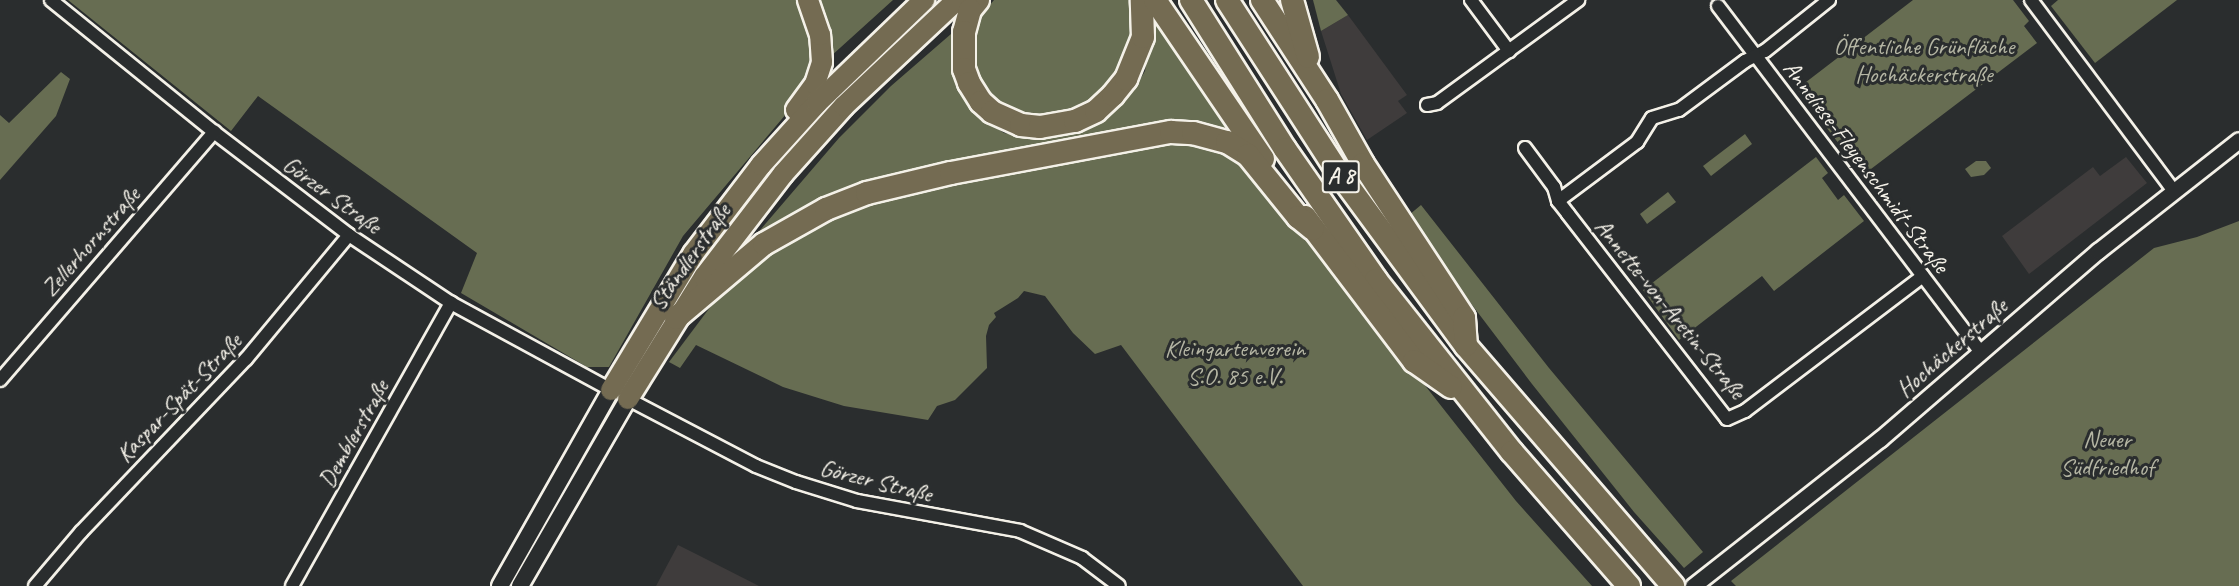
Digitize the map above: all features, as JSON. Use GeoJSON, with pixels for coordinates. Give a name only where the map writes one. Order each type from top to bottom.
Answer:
{"type":"FeatureCollection","features":[{"type":"Feature","properties":{"kind":"highway"},"geometry":{"type":"LineString","coordinates":[[761,165],[766,146],[804,101],[814,84],[822,62],[820,35],[808,0]]}},
{"type":"Feature","properties":{"kind":"highway","name":"Ständlerstraße"},"geometry":{"type":"LineString","coordinates":[[620,394],[693,254],[761,165],[817,103],[924,0]]}},
{"type":"Feature","properties":{"kind":"highway","name":"Ständlerstraße"},"geometry":{"type":"LineString","coordinates":[[620,394],[735,234],[814,137],[887,63],[957,0]]}},
{"type":"Feature","properties":{"kind":"highway"},"geometry":{"type":"LineString","coordinates":[[978,0],[970,10],[964,32],[964,69],[969,83],[981,102],[998,115],[1021,125],[1040,127],[1075,121],[1096,111],[1126,79],[1143,37],[1142,0]]}},
{"type":"Feature","properties":{"kind":"highway"},"geometry":{"type":"LineString","coordinates":[[1155,0],[1239,125],[1313,229],[1414,361],[1471,401]]}},
{"type":"Feature","properties":{"kind":"highway","name":"A 8"},"geometry":{"type":"LineString","coordinates":[[1191,0],[1285,149],[1370,271],[1471,401],[1629,586]]}},
{"type":"Feature","properties":{"kind":"highway","name":"A 8"},"geometry":{"type":"LineString","coordinates":[[1227,0],[1338,172],[1466,346],[1673,586]]}},
{"type":"Feature","properties":{"kind":"highway"},"geometry":{"type":"LineString","coordinates":[[1262,0],[1327,100],[1363,164],[1464,318],[1466,346]]}},
{"type":"Feature","properties":{"kind":"highway"},"geometry":{"type":"LineString","coordinates":[[1292,0],[1303,46],[1327,100]]}},
{"type":"Feature","properties":{"kind":"highway"},"geometry":{"type":"LineString","coordinates":[[676,318],[764,244],[826,209],[867,193],[951,173],[1171,132],[1193,133],[1227,142],[1248,155],[1298,217],[1313,229]]}},
{"type":"Feature","properties":{"kind":"main road","name":"Ständlerstraße"},"geometry":{"type":"LineString","coordinates":[[500,586],[620,394]]}},
{"type":"Feature","properties":{"kind":"main road","name":"Ständlerstraße"},"geometry":{"type":"LineString","coordinates":[[520,586],[620,394]]}},
{"type":"Feature","properties":{"kind":"street","name":"Görzer Straße"},"geometry":{"type":"LineString","coordinates":[[51,0],[214,132],[349,235],[451,303],[756,466],[837,496],[890,508],[1020,531],[1082,558],[1119,586]]}},
{"type":"Feature","properties":{"kind":"street"},"geometry":{"type":"LineString","coordinates":[[1471,0],[1509,51]]}},
{"type":"Feature","properties":{"kind":"street"},"geometry":{"type":"LineString","coordinates":[[1427,105],[1437,103],[1578,0]]}},
{"type":"Feature","properties":{"kind":"street"},"geometry":{"type":"LineString","coordinates":[[1558,201],[1636,142],[1652,118],[1679,110],[1754,55],[1765,51],[1829,0]]}},
{"type":"Feature","properties":{"kind":"street"},"geometry":{"type":"LineString","coordinates":[[2031,0],[2173,190]]}},
{"type":"Feature","properties":{"kind":"street","name":"Anneliese-Fleyenschmidt-Straße"},"geometry":{"type":"LineString","coordinates":[[1718,6],[1981,352]]}},
{"type":"Feature","properties":{"kind":"street","name":"Zellerhornstraße"},"geometry":{"type":"LineString","coordinates":[[0,380],[214,132]]}},
{"type":"Feature","properties":{"kind":"street","name":"Hochäckerstraße"},"geometry":{"type":"LineString","coordinates":[[1693,586],[1888,433],[2173,190],[2239,140]]}},
{"type":"Feature","properties":{"kind":"street","name":"Annette-von-Aretin-Straße"},"geometry":{"type":"LineString","coordinates":[[1525,148],[1554,187],[1558,201],[1727,419],[1745,411],[1923,276]]}},
{"type":"Feature","properties":{"kind":"street","name":"Kaspar-Spät-Straße"},"geometry":{"type":"LineString","coordinates":[[35,586],[81,532],[246,359],[349,235]]}},
{"type":"Feature","properties":{"kind":"street","name":"Demblerstraße"},"geometry":{"type":"LineString","coordinates":[[292,586],[451,303]]}},
{"type":"Feature","properties":{"kind":"shaded area"},"geometry":{"type":"Polygon","coordinates":[[[1348,15],[1407,95],[1398,101],[1407,113],[1367,140],[1341,94],[1321,31],[1348,15]]]}},
{"type":"Feature","properties":{"kind":"shaded area"},"geometry":{"type":"Polygon","coordinates":[[[2126,157],[2147,183],[2029,274],[2002,236],[2093,167],[2100,176],[2126,157]]]}},
{"type":"Feature","properties":{"kind":"shaded area"},"geometry":{"type":"Polygon","coordinates":[[[678,545],[698,555],[759,586],[656,586],[678,545]]]}},
{"type":"Feature","properties":{"kind":"green space"},"geometry":{"type":"Polygon","coordinates":[[[68,0],[801,0],[810,20],[814,54],[803,94],[683,236],[609,367],[587,367],[461,293],[477,253],[258,96],[231,131],[68,0]]]}},
{"type":"Feature","properties":{"kind":"green space"},"geometry":{"type":"Polygon","coordinates":[[[819,0],[893,0],[830,57],[829,25],[819,0]]]}},
{"type":"Feature","properties":{"kind":"green space"},"geometry":{"type":"Polygon","coordinates":[[[994,0],[1135,0],[1135,29],[1119,73],[1086,107],[1059,117],[1027,117],[988,98],[973,70],[971,50],[978,19],[994,0]]]}},
{"type":"Feature","properties":{"kind":"green space"},"geometry":{"type":"Polygon","coordinates":[[[1313,0],[1336,0],[1348,15],[1321,31],[1313,0]]]}},
{"type":"Feature","properties":{"kind":"green space","name":"Öffentliche Grünfläche Hochäckerstraße"},"geometry":{"type":"Polygon","coordinates":[[[1913,0],[2013,0],[2029,21],[2024,26],[2037,43],[1867,172],[1853,154],[1849,157],[1797,89],[1913,0]]]}},
{"type":"Feature","properties":{"kind":"green space","name":"Öffentliche Grünfläche Hochäckerstraße"},"geometry":{"type":"Polygon","coordinates":[[[2058,0],[2177,0],[2095,63],[2051,6],[2058,0]]]}},
{"type":"Feature","properties":{"kind":"green space"},"geometry":{"type":"Polygon","coordinates":[[[1152,15],[1229,130],[1227,133],[823,201],[755,236],[839,138],[891,86],[951,34],[956,74],[965,99],[980,117],[1004,133],[1029,138],[1054,137],[1068,135],[1099,121],[1137,85],[1145,71],[1152,15]]]}},
{"type":"Feature","properties":{"kind":"green space"},"geometry":{"type":"Polygon","coordinates":[[[61,72],[70,79],[56,116],[0,180],[0,115],[9,123],[61,72]]]}},
{"type":"Feature","properties":{"kind":"green space"},"geometry":{"type":"Polygon","coordinates":[[[1745,134],[1752,144],[1711,176],[1703,166],[1745,134]]]}},
{"type":"Feature","properties":{"kind":"green space","name":"Kleingartenverein S.O. 85 e.V."},"geometry":{"type":"Polygon","coordinates":[[[1197,140],[1247,163],[1516,501],[1592,586],[1303,586],[1121,345],[1095,354],[1073,333],[1045,296],[1024,291],[1018,298],[994,313],[996,317],[989,325],[986,336],[987,368],[955,400],[937,406],[928,420],[844,406],[783,387],[696,345],[680,368],[669,362],[714,302],[793,234],[870,200],[1134,145],[1197,140]]]}},
{"type":"Feature","properties":{"kind":"green space","name":"Öffentliche Grünfläche Hochäckerstraße"},"geometry":{"type":"Polygon","coordinates":[[[1816,157],[1828,173],[1822,178],[1838,200],[1844,195],[1864,221],[1774,291],[1762,276],[1679,340],[1643,290],[1816,157]]]}},
{"type":"Feature","properties":{"kind":"green space"},"geometry":{"type":"Polygon","coordinates":[[[1976,161],[1986,161],[1991,168],[1984,175],[1971,177],[1965,169],[1976,161]]]}},
{"type":"Feature","properties":{"kind":"green space"},"geometry":{"type":"Polygon","coordinates":[[[1668,192],[1676,202],[1647,224],[1640,214],[1668,192]]]}},
{"type":"Feature","properties":{"kind":"green space"},"geometry":{"type":"Polygon","coordinates":[[[1421,205],[1549,368],[1703,552],[1684,568],[1634,512],[1460,289],[1409,215],[1421,205]]]}},
{"type":"Feature","properties":{"kind":"green space","name":"Neuer Südfriedhof"},"geometry":{"type":"Polygon","coordinates":[[[2239,221],[2239,586],[1736,586],[1731,581],[2154,248],[2197,237],[2239,221]]]}}]}
